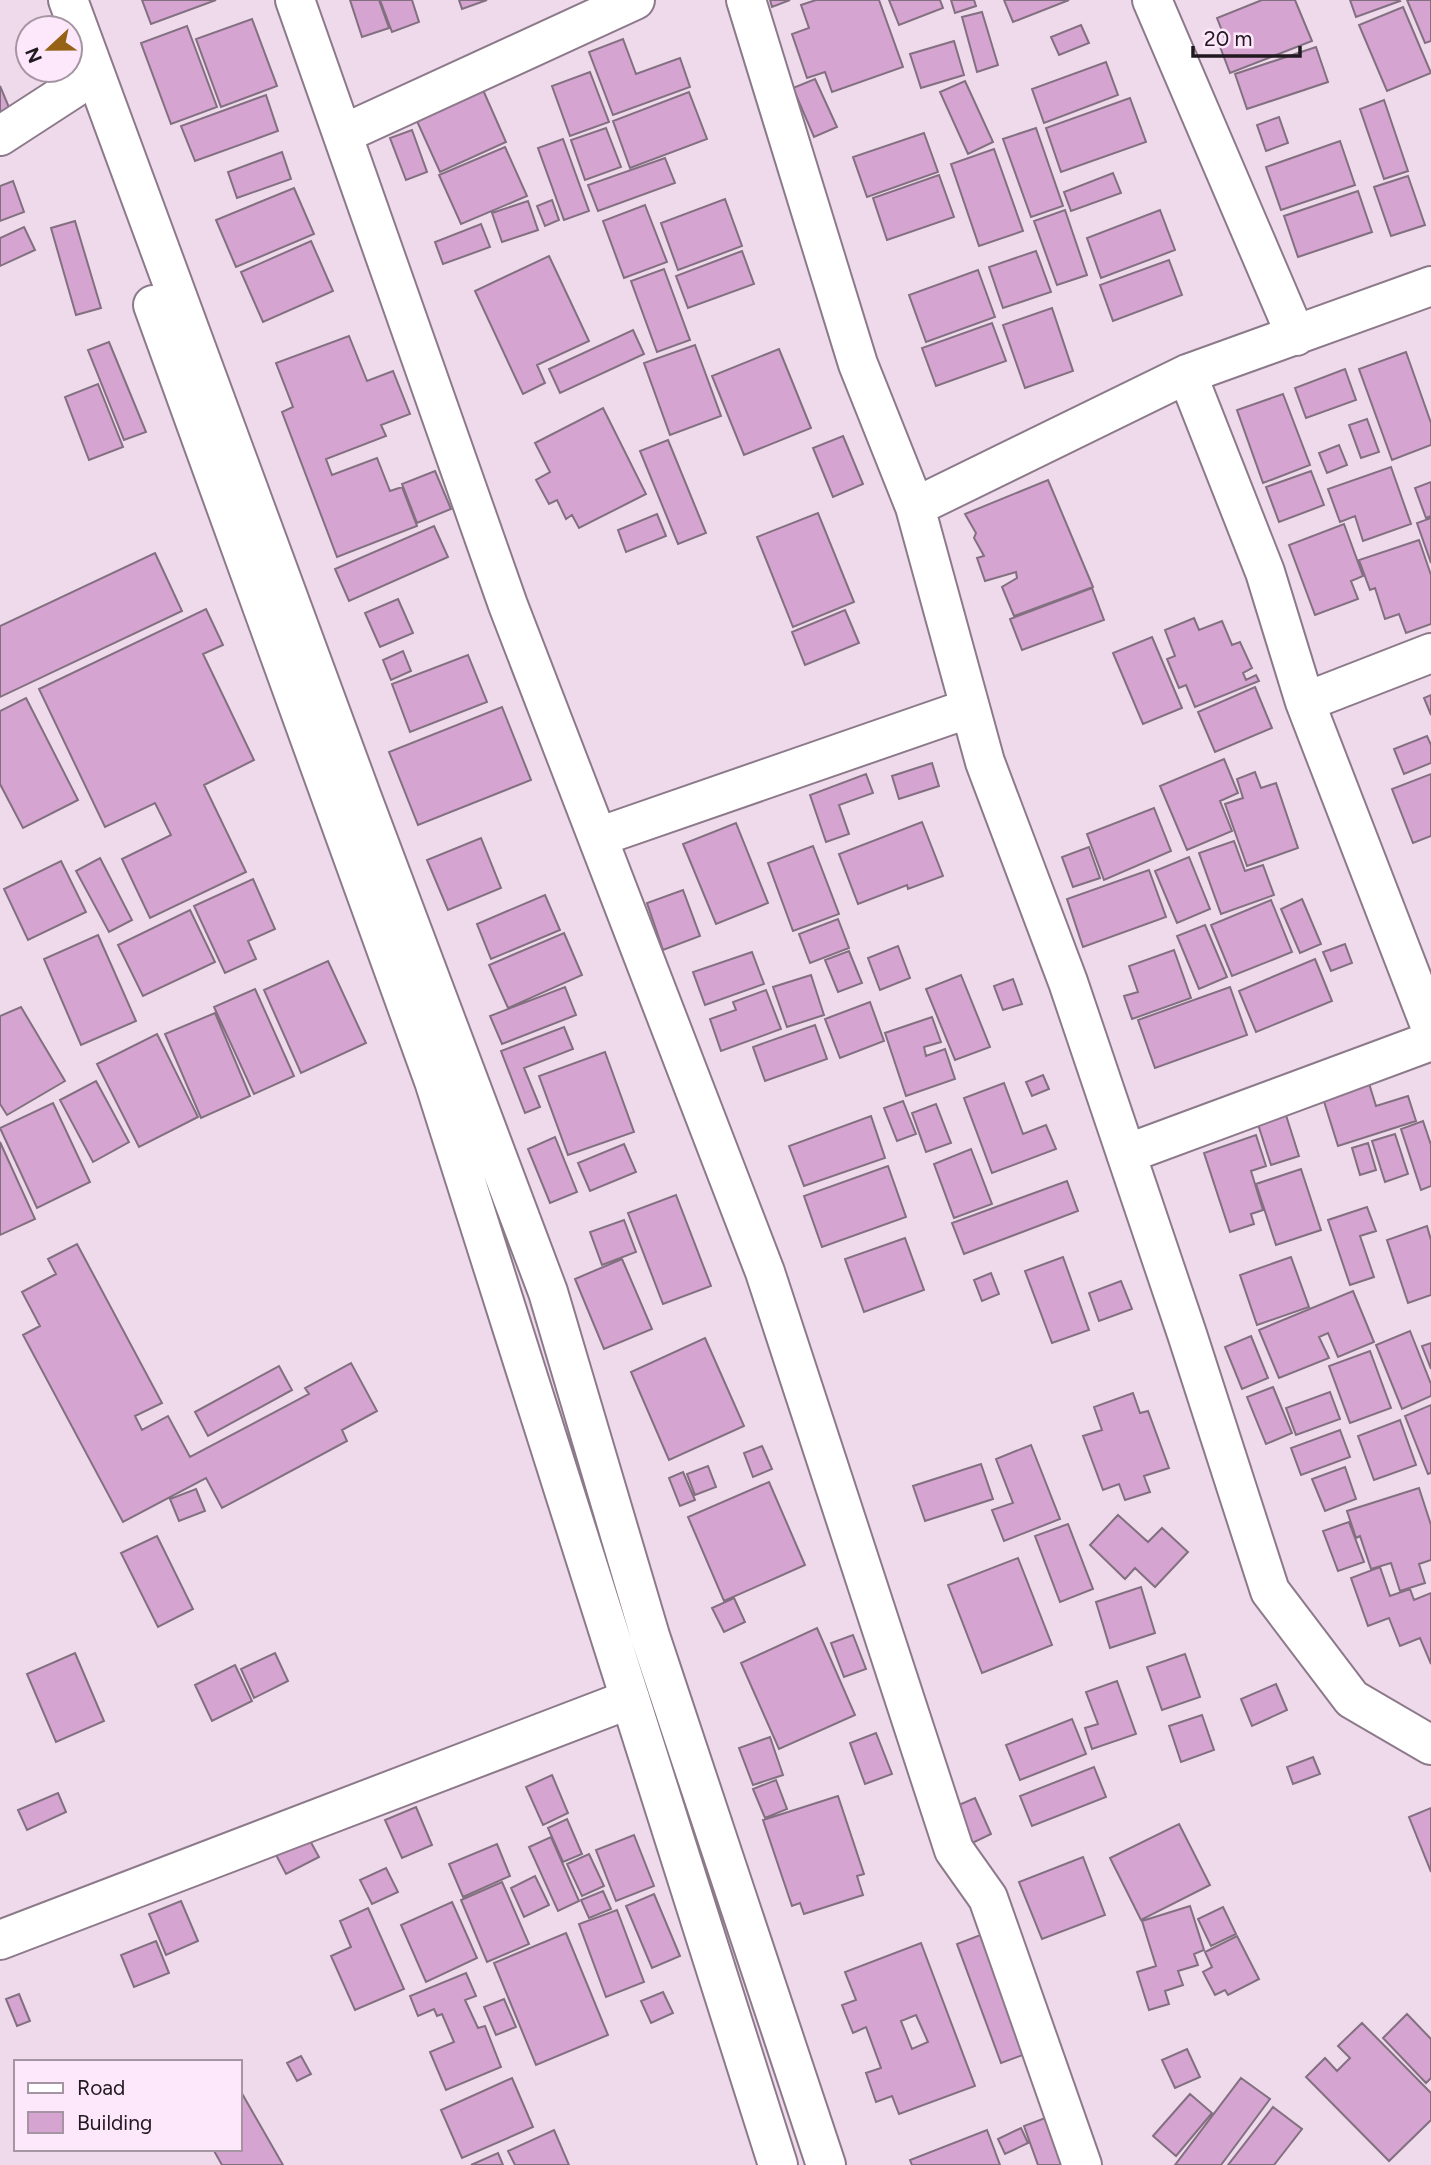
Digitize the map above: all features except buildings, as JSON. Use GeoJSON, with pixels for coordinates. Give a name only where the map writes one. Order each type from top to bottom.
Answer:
{"type":"FeatureCollection","features":[{"type":"Feature","properties":{"kind":"street"},"geometry":{"type":"LineString","coordinates":[[68,0],[360,795],[548,1292],[650,1636],[826,2165]]}},
{"type":"Feature","properties":{"kind":"street"},"geometry":{"type":"LineString","coordinates":[[295,0],[508,605],[765,1272],[954,1850],[988,1898],[1082,2165]]}},
{"type":"Feature","properties":{"kind":"street"},"geometry":{"type":"LineString","coordinates":[[343,134],[635,0]]}},
{"type":"Feature","properties":{"kind":"street"},"geometry":{"type":"LineString","coordinates":[[746,0],[858,364],[915,507],[985,762],[1068,982],[1187,1334],[1270,1591],[1352,1699],[1431,1745]]}},
{"type":"Feature","properties":{"kind":"street"},"geometry":{"type":"LineString","coordinates":[[1152,0],[1296,336]]}},
{"type":"Feature","properties":{"kind":"street"},"geometry":{"type":"LineString","coordinates":[[0,135],[64,84]]}},
{"type":"Feature","properties":{"kind":"street"},"geometry":{"type":"LineString","coordinates":[[72,84],[434,1081],[778,2165]]}},
{"type":"Feature","properties":{"kind":"street"},"geometry":{"type":"LineString","coordinates":[[915,507],[1187,374],[1431,286]]}},
{"type":"Feature","properties":{"kind":"street"},"geometry":{"type":"LineString","coordinates":[[1187,374],[1265,572],[1306,702],[1431,1028]]}},
{"type":"Feature","properties":{"kind":"street"},"geometry":{"type":"LineString","coordinates":[[1306,702],[1431,653]]}},
{"type":"Feature","properties":{"kind":"street"},"geometry":{"type":"LineString","coordinates":[[598,837],[970,708]]}},
{"type":"Feature","properties":{"kind":"street"},"geometry":{"type":"LineString","coordinates":[[1126,1154],[1431,1041]]}},
{"type":"Feature","properties":{"kind":"street"},"geometry":{"type":"LineString","coordinates":[[0,1940],[630,1699]]}}]}
